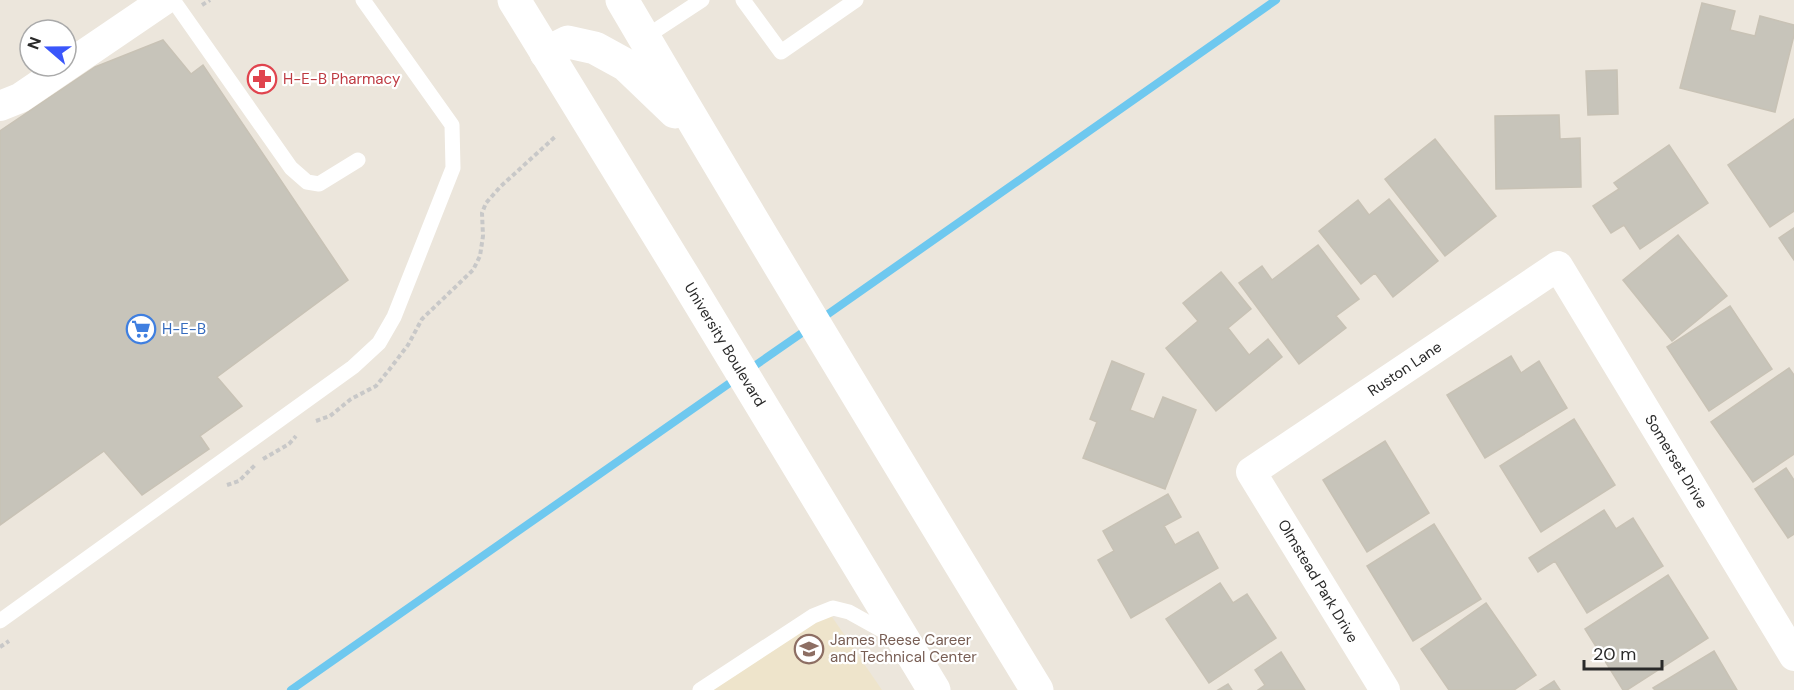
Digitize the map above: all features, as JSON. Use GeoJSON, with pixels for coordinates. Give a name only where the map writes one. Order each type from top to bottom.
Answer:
{"type":"FeatureCollection","features":[{"type":"Feature","properties":{"kind":"main road","name":"University Boulevard"},"geometry":{"type":"LineString","coordinates":[[514,0],[934,690]]}},
{"type":"Feature","properties":{"kind":"main road"},"geometry":{"type":"LineString","coordinates":[[622,0],[850,385],[1037,690]]}},
{"type":"Feature","properties":{"kind":"main road"},"geometry":{"type":"LineString","coordinates":[[546,53],[568,42],[595,48],[626,66],[703,139]]}},
{"type":"Feature","properties":{"kind":"street"},"geometry":{"type":"LineString","coordinates":[[0,106],[20,98],[164,0]]}},
{"type":"Feature","properties":{"kind":"street","name":"Ruston Lane"},"geometry":{"type":"LineString","coordinates":[[1251,472],[1558,266]]}},
{"type":"Feature","properties":{"kind":"street","name":"Somerset Drive"},"geometry":{"type":"LineString","coordinates":[[1558,266],[1794,656]]}},
{"type":"Feature","properties":{"kind":"street","name":"Olmstead Park Drive"},"geometry":{"type":"LineString","coordinates":[[1251,472],[1385,690]]}},
{"type":"Feature","properties":{"kind":"lane"},"geometry":{"type":"LineString","coordinates":[[173,0],[291,168],[307,182],[319,184],[358,160]]}},
{"type":"Feature","properties":{"kind":"lane"},"geometry":{"type":"LineString","coordinates":[[0,621],[353,367],[379,343],[394,317],[453,168],[452,125],[363,0]]}},
{"type":"Feature","properties":{"kind":"lane"},"geometry":{"type":"LineString","coordinates":[[644,38],[702,0]]}},
{"type":"Feature","properties":{"kind":"lane"},"geometry":{"type":"LineString","coordinates":[[743,0],[781,52],[856,0]]}},
{"type":"Feature","properties":{"kind":"lane"},"geometry":{"type":"LineString","coordinates":[[700,690],[813,616],[833,608],[863,619],[907,645]]}},
{"type":"Feature","properties":{"kind":"shaded area","name":"James Reese Career and Technical Center"},"geometry":{"type":"Polygon","coordinates":[[[826,608],[882,690],[700,690],[826,608]]]}},
{"type":"Feature","properties":{"kind":"building"},"geometry":{"type":"Polygon","coordinates":[[[1702,3],[1735,11],[1730,30],[1755,36],[1760,16],[1794,25],[1794,35],[1775,112],[1680,88],[1702,3]]]}},
{"type":"Feature","properties":{"kind":"building","name":"H-E-B"},"geometry":{"type":"Polygon","coordinates":[[[163,40],[191,74],[203,65],[348,280],[217,377],[242,406],[200,436],[209,449],[142,495],[104,451],[0,525],[0,131],[95,67],[163,40]]]}},
{"type":"Feature","properties":{"kind":"building"},"geometry":{"type":"Polygon","coordinates":[[[1617,70],[1618,114],[1588,115],[1586,71],[1617,70]]]}},
{"type":"Feature","properties":{"kind":"building"},"geometry":{"type":"Polygon","coordinates":[[[1559,115],[1560,139],[1580,138],[1581,187],[1496,189],[1495,116],[1559,115]]]}},
{"type":"Feature","properties":{"kind":"building"},"geometry":{"type":"Polygon","coordinates":[[[1794,119],[1794,211],[1770,227],[1728,165],[1794,119]]]}},
{"type":"Feature","properties":{"kind":"building"},"geometry":{"type":"Polygon","coordinates":[[[1435,139],[1496,216],[1445,256],[1385,179],[1435,139]]]}},
{"type":"Feature","properties":{"kind":"building"},"geometry":{"type":"Polygon","coordinates":[[[1669,145],[1708,203],[1640,249],[1624,225],[1611,233],[1593,206],[1619,189],[1614,183],[1669,145]]]}},
{"type":"Feature","properties":{"kind":"building"},"geometry":{"type":"Polygon","coordinates":[[[1389,199],[1438,261],[1393,297],[1375,273],[1361,284],[1319,231],[1358,200],[1369,215],[1389,199]]]}},
{"type":"Feature","properties":{"kind":"building"},"geometry":{"type":"Polygon","coordinates":[[[1794,228],[1794,260],[1779,238],[1794,228]]]}},
{"type":"Feature","properties":{"kind":"building"},"geometry":{"type":"Polygon","coordinates":[[[1678,235],[1727,296],[1672,341],[1623,280],[1678,235]]]}},
{"type":"Feature","properties":{"kind":"building"},"geometry":{"type":"Polygon","coordinates":[[[1318,245],[1359,299],[1336,316],[1346,328],[1299,364],[1239,283],[1262,266],[1272,280],[1318,245]]]}},
{"type":"Feature","properties":{"kind":"building"},"geometry":{"type":"Polygon","coordinates":[[[1221,272],[1251,309],[1228,328],[1249,355],[1268,339],[1282,357],[1216,411],[1166,348],[1198,321],[1183,303],[1221,272]]]}},
{"type":"Feature","properties":{"kind":"building"},"geometry":{"type":"Polygon","coordinates":[[[1730,306],[1772,369],[1709,411],[1667,347],[1730,306]]]}},
{"type":"Feature","properties":{"kind":"building"},"geometry":{"type":"Polygon","coordinates":[[[1511,356],[1521,373],[1539,361],[1567,408],[1485,458],[1447,395],[1511,356]]]}},
{"type":"Feature","properties":{"kind":"building"},"geometry":{"type":"Polygon","coordinates":[[[1112,361],[1144,374],[1130,410],[1154,419],[1163,397],[1196,410],[1165,489],[1083,458],[1097,422],[1090,419],[1112,361]]]}},
{"type":"Feature","properties":{"kind":"building"},"geometry":{"type":"Polygon","coordinates":[[[1789,368],[1794,375],[1794,454],[1753,482],[1711,422],[1789,368]]]}},
{"type":"Feature","properties":{"kind":"building"},"geometry":{"type":"Polygon","coordinates":[[[1574,419],[1615,485],[1541,532],[1500,466],[1574,419]]]}},
{"type":"Feature","properties":{"kind":"building"},"geometry":{"type":"Polygon","coordinates":[[[1385,441],[1429,513],[1367,552],[1323,480],[1385,441]]]}},
{"type":"Feature","properties":{"kind":"building"},"geometry":{"type":"Polygon","coordinates":[[[1786,468],[1794,480],[1794,534],[1788,538],[1755,489],[1786,468]]]}},
{"type":"Feature","properties":{"kind":"building"},"geometry":{"type":"Polygon","coordinates":[[[1168,494],[1181,517],[1164,526],[1175,545],[1198,532],[1218,568],[1131,618],[1098,560],[1114,551],[1103,531],[1168,494]]]}},
{"type":"Feature","properties":{"kind":"building"},"geometry":{"type":"Polygon","coordinates":[[[1604,510],[1616,529],[1633,518],[1663,566],[1587,613],[1555,561],[1538,572],[1529,558],[1604,510]]]}},
{"type":"Feature","properties":{"kind":"building"},"geometry":{"type":"Polygon","coordinates":[[[1434,524],[1481,599],[1413,641],[1367,566],[1434,524]]]}},
{"type":"Feature","properties":{"kind":"building"},"geometry":{"type":"Polygon","coordinates":[[[1668,575],[1708,638],[1627,690],[1623,690],[1585,629],[1668,575]]]}},
{"type":"Feature","properties":{"kind":"building"},"geometry":{"type":"Polygon","coordinates":[[[1220,583],[1233,603],[1247,594],[1276,638],[1209,683],[1166,619],[1220,583]]]}},
{"type":"Feature","properties":{"kind":"building"},"geometry":{"type":"Polygon","coordinates":[[[1486,603],[1536,675],[1514,690],[1449,690],[1421,649],[1486,603]]]}},
{"type":"Feature","properties":{"kind":"building"},"geometry":{"type":"Polygon","coordinates":[[[1714,651],[1737,690],[1655,690],[1653,688],[1714,651]]]}},
{"type":"Feature","properties":{"kind":"building"},"geometry":{"type":"Polygon","coordinates":[[[1281,652],[1305,690],[1258,690],[1265,685],[1255,670],[1281,652]]]}},
{"type":"Feature","properties":{"kind":"building"},"geometry":{"type":"Polygon","coordinates":[[[1554,681],[1560,690],[1540,690],[1554,681]]]}},
{"type":"Feature","properties":{"kind":"building"},"geometry":{"type":"Polygon","coordinates":[[[1228,684],[1232,690],[1218,690],[1228,684]]]}},
{"type":"Feature","properties":{"kind":"waterway"},"geometry":{"type":"LineString","coordinates":[[821,319],[1276,0]]}},
{"type":"Feature","properties":{"kind":"waterway"},"geometry":{"type":"LineString","coordinates":[[750,369],[809,328]]}},
{"type":"Feature","properties":{"kind":"waterway"},"geometry":{"type":"LineString","coordinates":[[291,690],[737,378]]}},
{"type":"Feature","properties":{"kind":"place","name":"H-E-B Pharmacy"},"geometry":{"type":"Point","coordinates":[262,79]}},
{"type":"Feature","properties":{"kind":"place","name":"H-E-B"},"geometry":{"type":"Point","coordinates":[141,329]}},
{"type":"Feature","properties":{"kind":"place","name":"James Reese Career and Technical Center"},"geometry":{"type":"Point","coordinates":[809,649]}}]}
